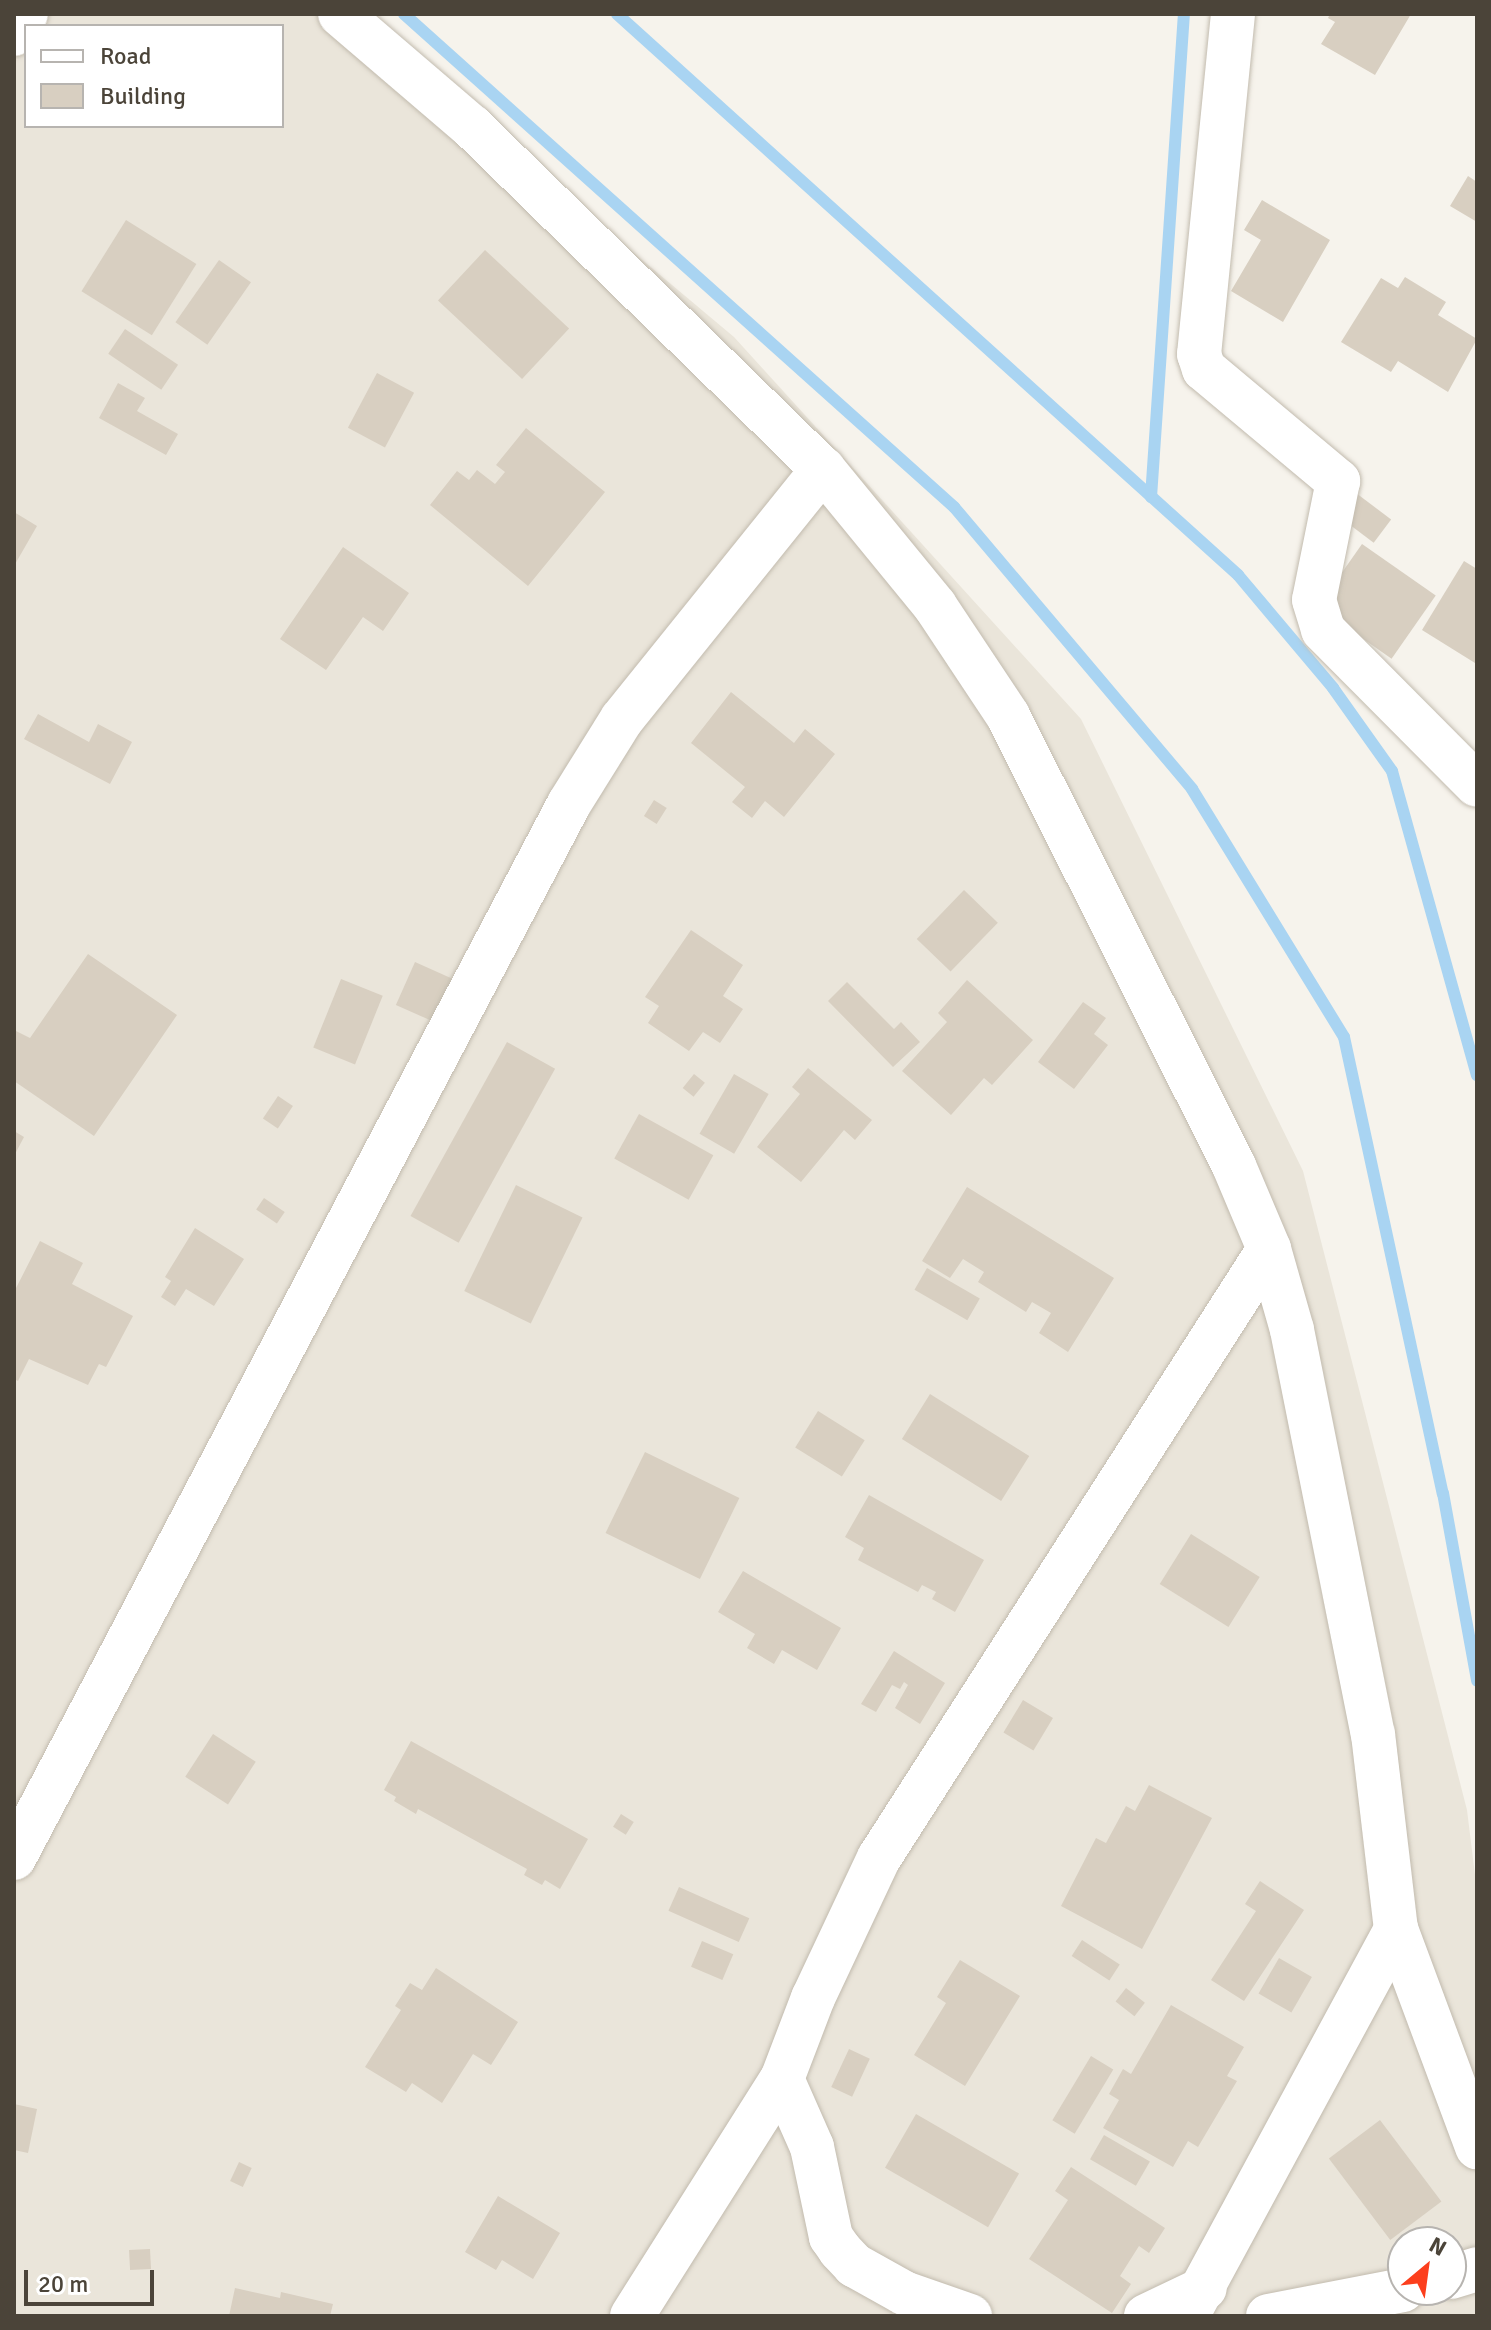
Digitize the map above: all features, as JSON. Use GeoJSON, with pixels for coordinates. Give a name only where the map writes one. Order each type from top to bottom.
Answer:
{"type":"FeatureCollection","features":[{"type":"Feature","properties":{"kind":"street"},"geometry":{"type":"LineString","coordinates":[[14,34],[26,14]]}},
{"type":"Feature","properties":{"kind":"street"},"geometry":{"type":"LineString","coordinates":[[340,14],[472,127],[823,469],[935,606],[1008,716],[1234,1166],[1269,1249],[1292,1330],[1373,1734],[1396,1929],[1477,2147]]}},
{"type":"Feature","properties":{"kind":"street"},"geometry":{"type":"LineString","coordinates":[[1233,14],[1199,354],[1204,369],[1338,481],[1314,600],[1323,630],[1477,785]]}},
{"type":"Feature","properties":{"kind":"street"},"geometry":{"type":"LineString","coordinates":[[14,1858],[569,804],[622,719],[823,469]]}},
{"type":"Feature","properties":{"kind":"street"},"geometry":{"type":"LineString","coordinates":[[632,2316],[782,2079],[819,1984],[879,1858],[1269,1249]]}},
{"type":"Feature","properties":{"kind":"street"},"geometry":{"type":"LineString","coordinates":[[1146,2316],[1196,2302],[1396,1929]]}},
{"type":"Feature","properties":{"kind":"street"},"geometry":{"type":"LineString","coordinates":[[782,2079],[812,2147],[831,2237],[840,2250],[854,2265],[904,2293],[970,2316]]}},
{"type":"Feature","properties":{"kind":"street"},"geometry":{"type":"LineString","coordinates":[[1268,2316],[1387,2293]]}},
{"type":"Feature","properties":{"kind":"shaded area"},"geometry":{"type":"Polygon","coordinates":[[[14,14],[349,14],[734,337],[1081,719],[1303,1171],[1467,1810],[1477,1891],[1477,2316],[14,2316],[14,14]]]}},
{"type":"Feature","properties":{"kind":"building"},"geometry":{"type":"Polygon","coordinates":[[[1330,14],[1411,14],[1375,75],[1321,44],[1335,22],[1328,18],[1330,14]]]}},
{"type":"Feature","properties":{"kind":"building"},"geometry":{"type":"Polygon","coordinates":[[[1468,176],[1477,182],[1477,222],[1450,206],[1468,176]]]}},
{"type":"Feature","properties":{"kind":"building"},"geometry":{"type":"Polygon","coordinates":[[[1262,200],[1330,240],[1283,322],[1231,291],[1261,240],[1244,230],[1262,200]]]}},
{"type":"Feature","properties":{"kind":"building"},"geometry":{"type":"Polygon","coordinates":[[[126,220],[196,264],[152,335],[81,291],[126,220]]]}},
{"type":"Feature","properties":{"kind":"building"},"geometry":{"type":"Polygon","coordinates":[[[485,250],[569,328],[522,379],[438,300],[485,250]]]}},
{"type":"Feature","properties":{"kind":"building"},"geometry":{"type":"Polygon","coordinates":[[[219,260],[251,282],[207,345],[175,322],[219,260]]]}},
{"type":"Feature","properties":{"kind":"building"},"geometry":{"type":"Polygon","coordinates":[[[1405,277],[1446,302],[1438,315],[1477,339],[1448,392],[1398,361],[1391,372],[1341,342],[1381,278],[1398,288],[1405,277]]]}},
{"type":"Feature","properties":{"kind":"building"},"geometry":{"type":"Polygon","coordinates":[[[125,329],[178,365],[161,390],[108,354],[125,329]]]}},
{"type":"Feature","properties":{"kind":"building"},"geometry":{"type":"Polygon","coordinates":[[[377,373],[414,393],[385,447],[348,428],[377,373]]]}},
{"type":"Feature","properties":{"kind":"building"},"geometry":{"type":"Polygon","coordinates":[[[118,383],[145,398],[137,411],[178,434],[166,455],[99,418],[118,383]]]}},
{"type":"Feature","properties":{"kind":"building"},"geometry":{"type":"Polygon","coordinates":[[[526,428],[605,492],[528,586],[430,505],[457,471],[469,480],[477,470],[495,484],[505,472],[496,465],[526,428]]]}},
{"type":"Feature","properties":{"kind":"building"},"geometry":{"type":"Polygon","coordinates":[[[1356,493],[1391,519],[1374,543],[1339,516],[1356,493]]]}},
{"type":"Feature","properties":{"kind":"building"},"geometry":{"type":"Polygon","coordinates":[[[14,512],[37,526],[14,566],[14,512]]]}},
{"type":"Feature","properties":{"kind":"building"},"geometry":{"type":"Polygon","coordinates":[[[1362,544],[1436,596],[1392,659],[1318,607],[1362,544]]]}},
{"type":"Feature","properties":{"kind":"building"},"geometry":{"type":"Polygon","coordinates":[[[343,547],[409,593],[383,631],[363,617],[326,670],[280,639],[343,547]]]}},
{"type":"Feature","properties":{"kind":"building"},"geometry":{"type":"Polygon","coordinates":[[[1464,561],[1477,569],[1475,663],[1422,630],[1464,561]]]}},
{"type":"Feature","properties":{"kind":"building"},"geometry":{"type":"Polygon","coordinates":[[[731,692],[794,743],[805,729],[835,754],[784,817],[765,801],[752,818],[732,802],[745,787],[691,743],[731,692]]]}},
{"type":"Feature","properties":{"kind":"building"},"geometry":{"type":"Polygon","coordinates":[[[38,714],[89,742],[98,724],[132,742],[110,784],[24,739],[38,714]]]}},
{"type":"Feature","properties":{"kind":"building"},"geometry":{"type":"Polygon","coordinates":[[[654,800],[667,808],[657,824],[644,816],[654,800]]]}},
{"type":"Feature","properties":{"kind":"building"},"geometry":{"type":"Polygon","coordinates":[[[964,890],[998,923],[951,972],[917,939],[964,890]]]}},
{"type":"Feature","properties":{"kind":"building"},"geometry":{"type":"Polygon","coordinates":[[[691,930],[743,965],[723,996],[743,1009],[720,1043],[703,1032],[689,1051],[648,1023],[659,1006],[645,997],[691,930]]]}},
{"type":"Feature","properties":{"kind":"building"},"geometry":{"type":"Polygon","coordinates":[[[88,954],[177,1015],[94,1136],[14,1081],[14,1030],[30,1038],[88,954]]]}},
{"type":"Feature","properties":{"kind":"building"},"geometry":{"type":"Polygon","coordinates":[[[415,962],[455,980],[436,1023],[396,1005],[415,962]]]}},
{"type":"Feature","properties":{"kind":"building"},"geometry":{"type":"Polygon","coordinates":[[[341,979],[383,996],[355,1064],[313,1048],[341,979]]]}},
{"type":"Feature","properties":{"kind":"building"},"geometry":{"type":"Polygon","coordinates":[[[967,980],[1033,1040],[992,1085],[984,1078],[951,1115],[902,1071],[947,1022],[938,1013],[967,980]]]}},
{"type":"Feature","properties":{"kind":"building"},"geometry":{"type":"Polygon","coordinates":[[[847,982],[894,1029],[901,1022],[920,1042],[893,1067],[828,1001],[847,982]]]}},
{"type":"Feature","properties":{"kind":"building"},"geometry":{"type":"Polygon","coordinates":[[[1083,1002],[1106,1018],[1094,1034],[1108,1045],[1074,1089],[1038,1062],[1083,1002]]]}},
{"type":"Feature","properties":{"kind":"building"},"geometry":{"type":"Polygon","coordinates":[[[507,1042],[555,1069],[459,1243],[411,1216],[507,1042]]]}},
{"type":"Feature","properties":{"kind":"building"},"geometry":{"type":"Polygon","coordinates":[[[808,1068],[872,1120],[855,1140],[844,1130],[801,1182],[757,1147],[800,1094],[792,1087],[808,1068]]]}},
{"type":"Feature","properties":{"kind":"building"},"geometry":{"type":"Polygon","coordinates":[[[694,1074],[705,1083],[694,1097],[683,1088],[694,1074]]]}},
{"type":"Feature","properties":{"kind":"building"},"geometry":{"type":"Polygon","coordinates":[[[734,1074],[769,1094],[734,1154],[700,1134],[734,1074]]]}},
{"type":"Feature","properties":{"kind":"building"},"geometry":{"type":"Polygon","coordinates":[[[278,1096],[293,1106],[278,1128],[263,1118],[278,1096]]]}},
{"type":"Feature","properties":{"kind":"building"},"geometry":{"type":"Polygon","coordinates":[[[639,1114],[713,1155],[689,1200],[614,1159],[639,1114]]]}},
{"type":"Feature","properties":{"kind":"building"},"geometry":{"type":"Polygon","coordinates":[[[14,1131],[24,1137],[14,1156],[14,1131]]]}},
{"type":"Feature","properties":{"kind":"building"},"geometry":{"type":"Polygon","coordinates":[[[516,1185],[583,1217],[531,1323],[464,1291],[516,1185]]]}},
{"type":"Feature","properties":{"kind":"building"},"geometry":{"type":"Polygon","coordinates":[[[967,1187],[1114,1278],[1068,1352],[1039,1333],[1051,1313],[1032,1302],[1026,1312],[978,1282],[984,1272],[963,1259],[950,1278],[922,1261],[967,1187]]]}},
{"type":"Feature","properties":{"kind":"building"},"geometry":{"type":"Polygon","coordinates":[[[264,1198],[285,1212],[277,1224],[256,1210],[264,1198]]]}},
{"type":"Feature","properties":{"kind":"building"},"geometry":{"type":"Polygon","coordinates":[[[195,1228],[244,1259],[214,1306],[186,1289],[175,1306],[161,1297],[171,1281],[165,1277],[195,1228]]]}},
{"type":"Feature","properties":{"kind":"building"},"geometry":{"type":"Polygon","coordinates":[[[40,1241],[83,1263],[72,1284],[133,1316],[106,1367],[99,1364],[88,1385],[29,1359],[18,1381],[14,1379],[14,1292],[40,1241]]]}},
{"type":"Feature","properties":{"kind":"building"},"geometry":{"type":"Polygon","coordinates":[[[927,1268],[980,1298],[967,1320],[914,1290],[927,1268]]]}},
{"type":"Feature","properties":{"kind":"building"},"geometry":{"type":"Polygon","coordinates":[[[930,1394],[1029,1456],[1001,1501],[902,1439],[930,1394]]]}},
{"type":"Feature","properties":{"kind":"building"},"geometry":{"type":"Polygon","coordinates":[[[818,1411],[865,1440],[842,1477],[795,1447],[818,1411]]]}},
{"type":"Feature","properties":{"kind":"building"},"geometry":{"type":"Polygon","coordinates":[[[645,1452],[739,1498],[700,1579],[606,1533],[645,1452]]]}},
{"type":"Feature","properties":{"kind":"building"},"geometry":{"type":"Polygon","coordinates":[[[869,1495],[984,1560],[955,1612],[932,1599],[936,1592],[922,1585],[918,1592],[858,1560],[864,1548],[845,1537],[869,1495]]]}},
{"type":"Feature","properties":{"kind":"building"},"geometry":{"type":"Polygon","coordinates":[[[1191,1534],[1260,1577],[1228,1627],[1160,1584],[1191,1534]]]}},
{"type":"Feature","properties":{"kind":"building"},"geometry":{"type":"Polygon","coordinates":[[[743,1571],[841,1628],[817,1670],[782,1650],[774,1664],[747,1648],[755,1634],[718,1612],[743,1571]]]}},
{"type":"Feature","properties":{"kind":"building"},"geometry":{"type":"Polygon","coordinates":[[[894,1651],[945,1683],[920,1724],[895,1708],[908,1685],[904,1682],[900,1689],[892,1685],[876,1712],[861,1704],[894,1651]]]}},
{"type":"Feature","properties":{"kind":"building"},"geometry":{"type":"Polygon","coordinates":[[[1023,1700],[1053,1718],[1033,1751],[1003,1733],[1023,1700]]]}},
{"type":"Feature","properties":{"kind":"building"},"geometry":{"type":"Polygon","coordinates":[[[213,1734],[256,1762],[228,1805],[185,1777],[213,1734]]]}},
{"type":"Feature","properties":{"kind":"building"},"geometry":{"type":"Polygon","coordinates":[[[411,1741],[588,1839],[560,1889],[545,1880],[542,1885],[524,1875],[527,1869],[418,1809],[416,1814],[394,1801],[396,1797],[384,1790],[411,1741]]]}},
{"type":"Feature","properties":{"kind":"building"},"geometry":{"type":"Polygon","coordinates":[[[1149,1785],[1212,1818],[1142,1949],[1061,1906],[1096,1838],[1106,1843],[1126,1806],[1135,1811],[1149,1785]]]}},
{"type":"Feature","properties":{"kind":"building"},"geometry":{"type":"Polygon","coordinates":[[[621,1814],[634,1822],[626,1835],[613,1827],[621,1814]]]}},
{"type":"Feature","properties":{"kind":"building"},"geometry":{"type":"Polygon","coordinates":[[[1260,1881],[1304,1910],[1244,2001],[1211,1980],[1256,1911],[1245,1904],[1260,1881]]]}},
{"type":"Feature","properties":{"kind":"building"},"geometry":{"type":"Polygon","coordinates":[[[679,1887],[749,1918],[739,1942],[668,1911],[679,1887]]]}},
{"type":"Feature","properties":{"kind":"building"},"geometry":{"type":"Polygon","coordinates":[[[1082,1940],[1120,1965],[1109,1980],[1072,1956],[1082,1940]]]}},
{"type":"Feature","properties":{"kind":"building"},"geometry":{"type":"Polygon","coordinates":[[[702,1941],[733,1954],[722,1980],[691,1967],[702,1941]]]}},
{"type":"Feature","properties":{"kind":"building"},"geometry":{"type":"Polygon","coordinates":[[[1279,1958],[1312,1977],[1291,2013],[1258,1994],[1279,1958]]]}},
{"type":"Feature","properties":{"kind":"building"},"geometry":{"type":"Polygon","coordinates":[[[960,1960],[1020,1996],[965,2086],[914,2055],[946,2003],[937,1997],[960,1960]]]}},
{"type":"Feature","properties":{"kind":"building"},"geometry":{"type":"Polygon","coordinates":[[[436,1968],[518,2022],[491,2065],[473,2054],[442,2103],[412,2083],[406,2092],[365,2067],[401,2010],[395,2006],[410,1983],[422,1990],[436,1968]]]}},
{"type":"Feature","properties":{"kind":"building"},"geometry":{"type":"Polygon","coordinates":[[[1126,1988],[1145,2003],[1134,2016],[1116,2001],[1126,1988]]]}},
{"type":"Feature","properties":{"kind":"building"},"geometry":{"type":"Polygon","coordinates":[[[1171,2005],[1244,2047],[1227,2076],[1237,2081],[1198,2147],[1188,2141],[1173,2167],[1103,2128],[1119,2100],[1109,2094],[1123,2069],[1131,2074],[1171,2005]]]}},
{"type":"Feature","properties":{"kind":"building"},"geometry":{"type":"Polygon","coordinates":[[[849,2049],[870,2059],[852,2097],[831,2087],[849,2049]]]}},
{"type":"Feature","properties":{"kind":"building"},"geometry":{"type":"Polygon","coordinates":[[[1091,2056],[1113,2069],[1075,2134],[1052,2120],[1091,2056]]]}},
{"type":"Feature","properties":{"kind":"building"},"geometry":{"type":"Polygon","coordinates":[[[14,2104],[37,2109],[28,2153],[14,2150],[14,2104]]]}},
{"type":"Feature","properties":{"kind":"building"},"geometry":{"type":"Polygon","coordinates":[[[916,2114],[1019,2174],[988,2227],[885,2168],[916,2114]]]}},
{"type":"Feature","properties":{"kind":"building"},"geometry":{"type":"Polygon","coordinates":[[[1380,2120],[1441,2201],[1409,2226],[1387,2226],[1387,2236],[1329,2159],[1380,2120]]]}},
{"type":"Feature","properties":{"kind":"building"},"geometry":{"type":"Polygon","coordinates":[[[1104,2135],[1150,2162],[1136,2186],[1090,2159],[1104,2135]]]}},
{"type":"Feature","properties":{"kind":"building"},"geometry":{"type":"Polygon","coordinates":[[[239,2162],[252,2168],[243,2187],[230,2181],[239,2162]]]}},
{"type":"Feature","properties":{"kind":"building"},"geometry":{"type":"Polygon","coordinates":[[[1071,2167],[1165,2228],[1149,2253],[1139,2246],[1120,2276],[1131,2284],[1112,2313],[1029,2259],[1068,2200],[1055,2191],[1071,2167]]]}},
{"type":"Feature","properties":{"kind":"building"},"geometry":{"type":"Polygon","coordinates":[[[498,2196],[560,2233],[533,2279],[502,2260],[496,2270],[465,2252],[498,2196]]]}},
{"type":"Feature","properties":{"kind":"building"},"geometry":{"type":"Polygon","coordinates":[[[150,2249],[151,2269],[130,2270],[129,2250],[150,2249]]]}},
{"type":"Feature","properties":{"kind":"building"},"geometry":{"type":"Polygon","coordinates":[[[235,2288],[280,2298],[281,2292],[333,2304],[330,2316],[229,2316],[235,2288]]]}},
{"type":"Feature","properties":{"kind":"waterway"},"geometry":{"type":"LineString","coordinates":[[404,14],[954,507],[1192,789],[1344,1037],[1443,1493],[1477,1681]]}},
{"type":"Feature","properties":{"kind":"waterway"},"geometry":{"type":"LineString","coordinates":[[617,14],[1238,575],[1333,688],[1392,771],[1477,1075]]}},
{"type":"Feature","properties":{"kind":"waterway"},"geometry":{"type":"LineString","coordinates":[[1151,497],[1184,14]]}}]}
